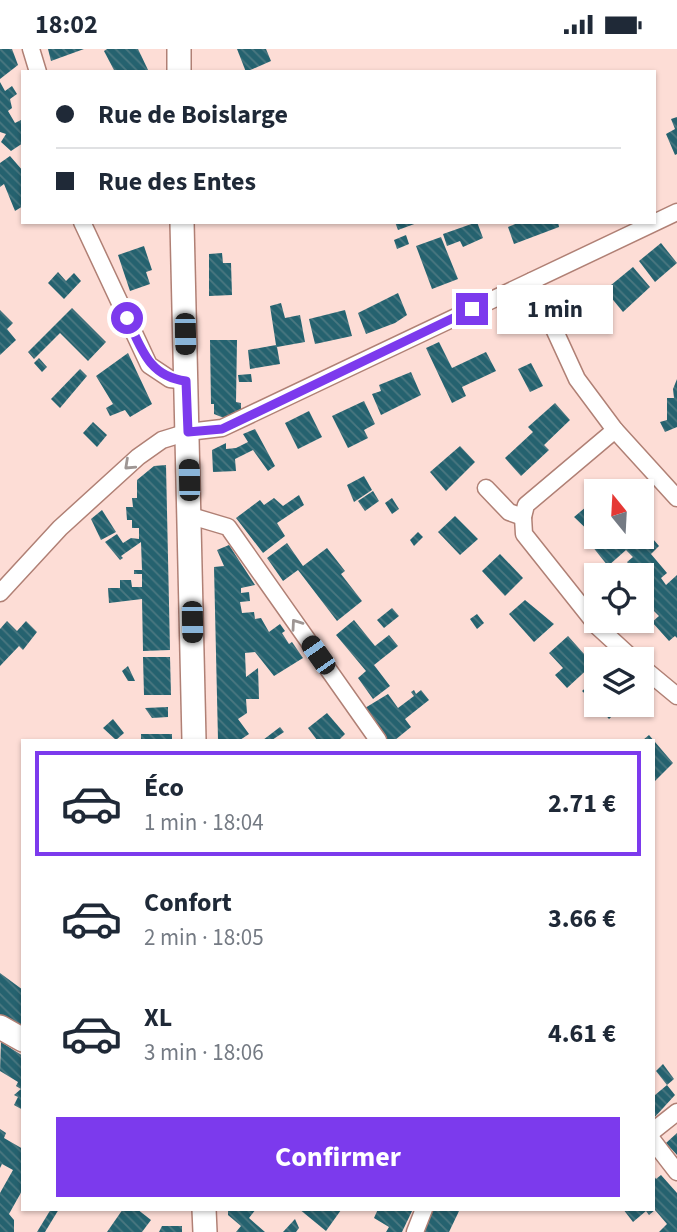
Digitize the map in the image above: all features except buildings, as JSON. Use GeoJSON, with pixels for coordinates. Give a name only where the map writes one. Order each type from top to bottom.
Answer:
{"type":"FeatureCollection","features":[{"type":"Feature","properties":{"kind":"main road"},"geometry":{"type":"LineString","coordinates":[[179,49],[179,70]]}},
{"type":"Feature","properties":{"kind":"main road"},"geometry":{"type":"LineString","coordinates":[[182,224],[191,516],[194,739]]}},
{"type":"Feature","properties":{"kind":"main road"},"geometry":{"type":"LineString","coordinates":[[0,1027],[21,1039]]}},
{"type":"Feature","properties":{"kind":"main road"},"geometry":{"type":"LineString","coordinates":[[204,1211],[205,1232]]}},
{"type":"Feature","properties":{"kind":"street"},"geometry":{"type":"LineString","coordinates":[[31,49],[37,70]]}},
{"type":"Feature","properties":{"kind":"street"},"geometry":{"type":"LineString","coordinates":[[656,222],[677,212]]}},
{"type":"Feature","properties":{"kind":"street"},"geometry":{"type":"LineString","coordinates":[[83,224],[149,365],[170,379],[186,381]]}},
{"type":"Feature","properties":{"kind":"street"},"geometry":{"type":"LineString","coordinates":[[0,593],[60,529],[138,457],[162,440],[188,432],[222,429],[652,224]]}},
{"type":"Feature","properties":{"kind":"street"},"geometry":{"type":"LineString","coordinates":[[532,281],[577,379],[615,430],[677,498]]}},
{"type":"Feature","properties":{"kind":"street"},"geometry":{"type":"LineString","coordinates":[[615,430],[526,505],[523,517],[524,534],[597,627],[619,647]]}},
{"type":"Feature","properties":{"kind":"street"},"geometry":{"type":"LineString","coordinates":[[486,488],[509,512],[523,517]]}},
{"type":"Feature","properties":{"kind":"street"},"geometry":{"type":"LineString","coordinates":[[191,516],[228,527],[377,739]]}},
{"type":"Feature","properties":{"kind":"street"},"geometry":{"type":"LineString","coordinates":[[654,677],[677,696]]}},
{"type":"Feature","properties":{"kind":"street"},"geometry":{"type":"LineString","coordinates":[[655,1129],[677,1112]]}},
{"type":"Feature","properties":{"kind":"street"},"geometry":{"type":"LineString","coordinates":[[655,1144],[677,1172]]}},
{"type":"Feature","properties":{"kind":"street"},"geometry":{"type":"LineString","coordinates":[[415,1232],[423,1211]]}},
{"type":"Feature","properties":{"kind":"route"},"geometry":{"type":"LineString","coordinates":[[127,318],[149,365],[170,379],[186,381],[188,432],[222,429],[472,309]]}}]}
